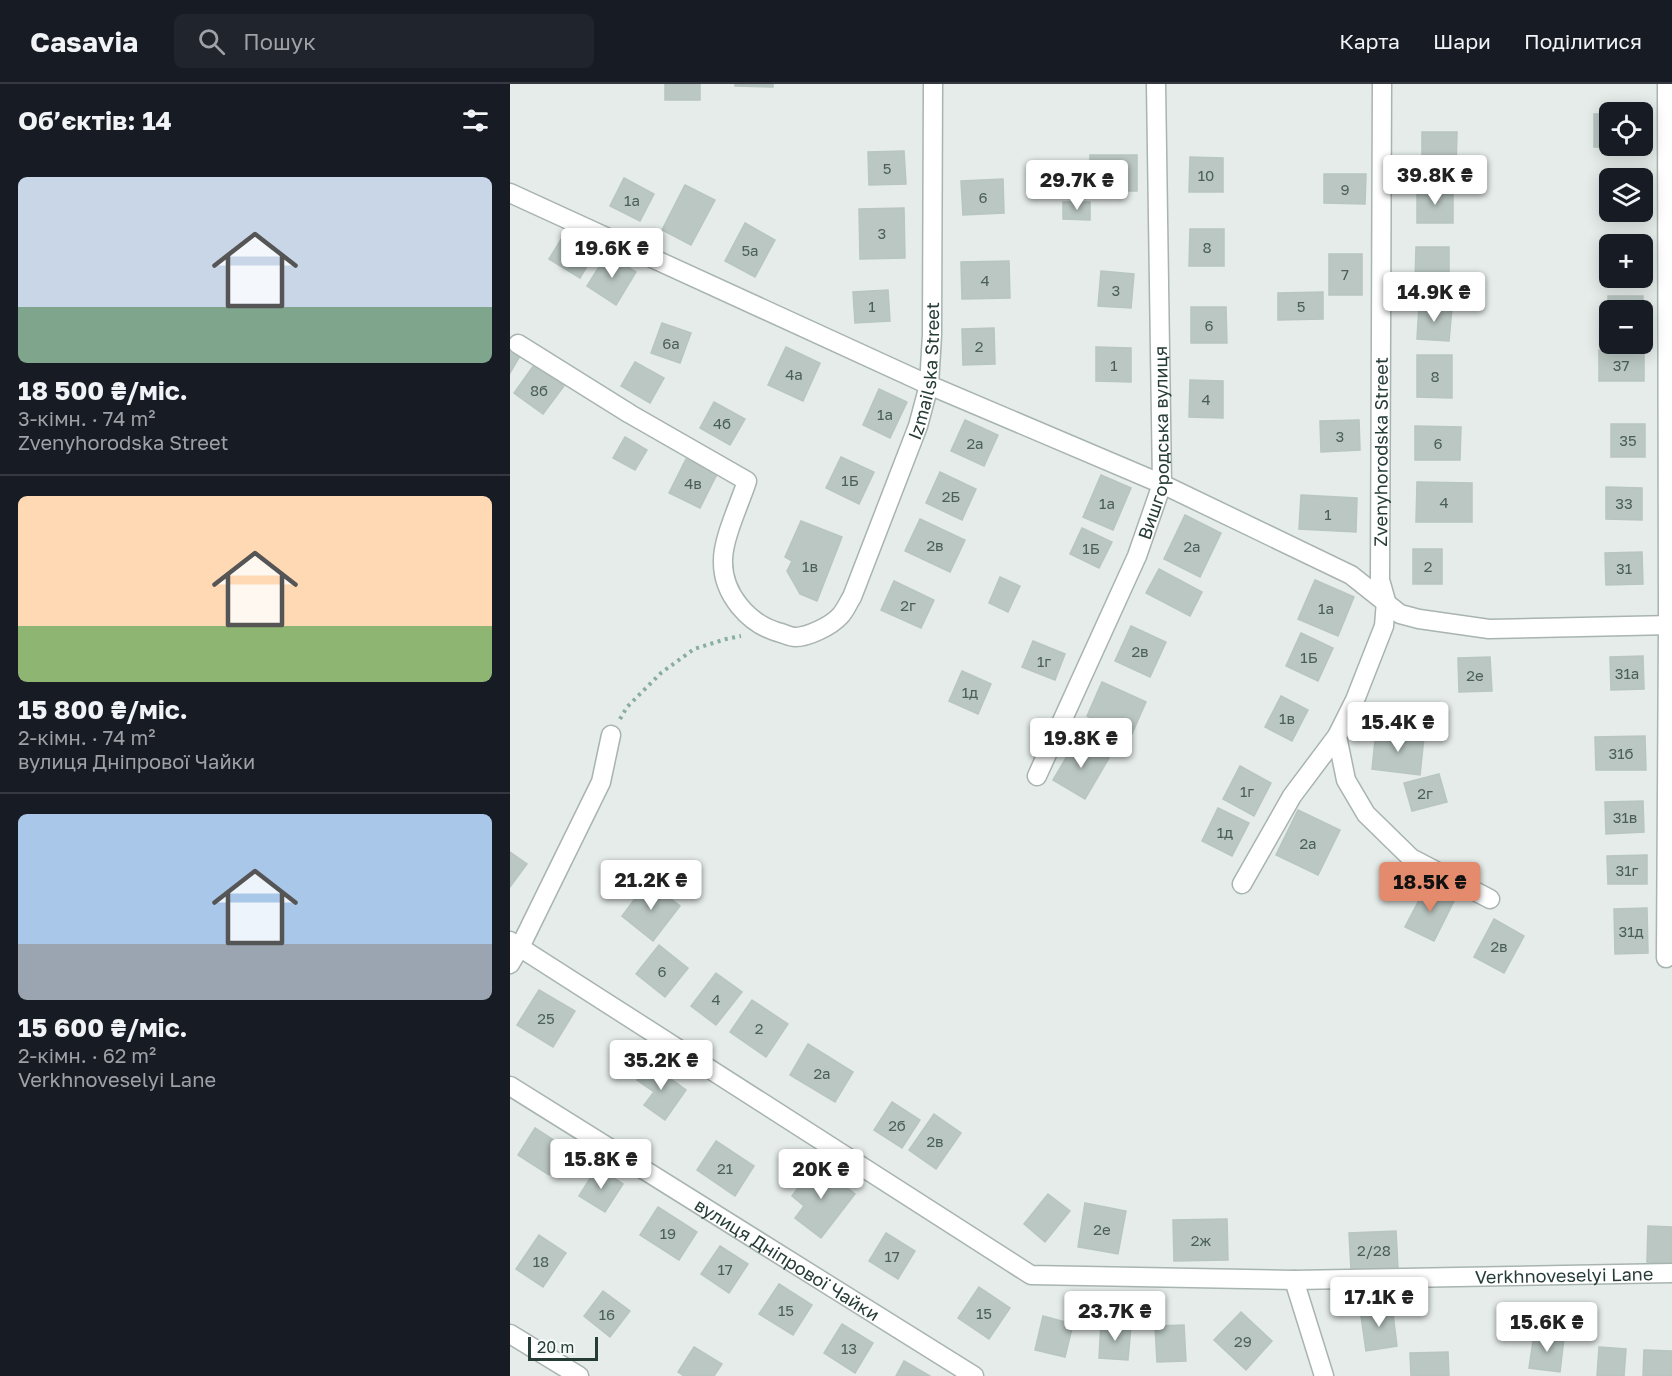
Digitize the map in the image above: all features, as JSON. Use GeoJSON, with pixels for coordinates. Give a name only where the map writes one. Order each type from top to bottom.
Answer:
{"type":"FeatureCollection","features":[{"type":"Feature","properties":{"kind":"street","name":"Izmailska Street"},"geometry":{"type":"LineString","coordinates":[[771,631],[795,637],[819,631],[839,616],[852,597],[918,426],[929,385],[932,335],[933,84]]}},
{"type":"Feature","properties":{"kind":"street","name":"Вишгородська вулиця"},"geometry":{"type":"LineString","coordinates":[[1037,776],[1137,556],[1162,484],[1156,84]]}},
{"type":"Feature","properties":{"kind":"street","name":"Zvenyhorodska Street"},"geometry":{"type":"LineString","coordinates":[[1242,884],[1292,796],[1337,736],[1355,700],[1384,626],[1386,601],[1380,580],[1382,84]]}},
{"type":"Feature","properties":{"kind":"street"},"geometry":{"type":"LineString","coordinates":[[1666,958],[1670,625],[1667,84]]}},
{"type":"Feature","properties":{"kind":"street"},"geometry":{"type":"LineString","coordinates":[[510,193],[929,385],[1162,484],[1352,575],[1400,614],[1489,629],[1670,625]]}},
{"type":"Feature","properties":{"kind":"street"},"geometry":{"type":"LineString","coordinates":[[518,345],[630,414],[747,481],[727,537],[723,559],[725,582],[735,602],[751,618],[771,631]]}},
{"type":"Feature","properties":{"kind":"street"},"geometry":{"type":"LineString","coordinates":[[510,963],[515,944],[601,782],[611,735]]}},
{"type":"Feature","properties":{"kind":"street"},"geometry":{"type":"LineString","coordinates":[[1337,736],[1346,780],[1366,814],[1411,858],[1490,899]]}},
{"type":"Feature","properties":{"kind":"street","name":"Verkhnoveselyi Lane"},"geometry":{"type":"LineString","coordinates":[[515,944],[1030,1275],[1294,1281],[1672,1273]]}},
{"type":"Feature","properties":{"kind":"street","name":"вулиця Дніпрової Чайки"},"geometry":{"type":"LineString","coordinates":[[510,1086],[974,1376]]}},
{"type":"Feature","properties":{"kind":"street"},"geometry":{"type":"LineString","coordinates":[[1294,1281],[1324,1376]]}},
{"type":"Feature","properties":{"kind":"street"},"geometry":{"type":"LineString","coordinates":[[510,1334],[579,1376]]}},
{"type":"Feature","properties":{"kind":"path"},"geometry":{"type":"LineString","coordinates":[[611,735],[627,707],[661,673],[694,649],[726,639],[771,631]]}},
{"type":"Feature","properties":{"kind":"building"},"geometry":{"type":"Polygon","coordinates":[[[665,84],[700,84],[700,100],[665,100],[665,84]]]}},
{"type":"Feature","properties":{"kind":"building"},"geometry":{"type":"Polygon","coordinates":[[[735,84],[773,84],[773,87],[735,86],[735,84]]]}},
{"type":"Feature","properties":{"kind":"building"},"geometry":{"type":"Polygon","coordinates":[[[1594,114],[1599,114],[1599,147],[1594,147],[1594,114]]]}},
{"type":"Feature","properties":{"kind":"building"},"geometry":{"type":"Polygon","coordinates":[[[1422,132],[1457,132],[1456,166],[1422,166],[1422,132]]]}},
{"type":"Feature","properties":{"kind":"building"},"geometry":{"type":"Polygon","coordinates":[[[904,151],[906,184],[869,185],[868,152],[904,151]]]}},
{"type":"Feature","properties":{"kind":"building"},"geometry":{"type":"Polygon","coordinates":[[[1090,155],[1137,155],[1137,191],[1090,191],[1090,155]]]}},
{"type":"Feature","properties":{"kind":"building"},"geometry":{"type":"Polygon","coordinates":[[[1190,157],[1223,158],[1223,192],[1189,192],[1190,157]]]}},
{"type":"Feature","properties":{"kind":"building"},"geometry":{"type":"Polygon","coordinates":[[[1324,174],[1366,174],[1365,204],[1324,203],[1324,174]]]}},
{"type":"Feature","properties":{"kind":"building"},"geometry":{"type":"Polygon","coordinates":[[[624,178],[654,194],[640,221],[610,206],[624,178]]]}},
{"type":"Feature","properties":{"kind":"building"},"geometry":{"type":"Polygon","coordinates":[[[1003,179],[1004,213],[963,215],[961,181],[1003,179]]]}},
{"type":"Feature","properties":{"kind":"building"},"geometry":{"type":"Polygon","coordinates":[[[685,185],[715,200],[691,245],[662,230],[685,185]]]}},
{"type":"Feature","properties":{"kind":"building"},"geometry":{"type":"Polygon","coordinates":[[[1417,188],[1453,188],[1453,223],[1417,223],[1417,188]]]}},
{"type":"Feature","properties":{"kind":"building"},"geometry":{"type":"Polygon","coordinates":[[[1063,202],[1090,202],[1090,220],[1063,219],[1063,202]]]}},
{"type":"Feature","properties":{"kind":"building"},"geometry":{"type":"Polygon","coordinates":[[[904,208],[905,258],[860,259],[859,209],[904,208]]]}},
{"type":"Feature","properties":{"kind":"building"},"geometry":{"type":"Polygon","coordinates":[[[745,223],[775,240],[755,277],[725,261],[745,223]]]}},
{"type":"Feature","properties":{"kind":"building"},"geometry":{"type":"Polygon","coordinates":[[[1190,229],[1224,229],[1224,266],[1189,266],[1190,229]]]}},
{"type":"Feature","properties":{"kind":"building"},"geometry":{"type":"Polygon","coordinates":[[[565,233],[596,251],[580,278],[549,259],[565,233]]]}},
{"type":"Feature","properties":{"kind":"building"},"geometry":{"type":"Polygon","coordinates":[[[1416,247],[1449,247],[1449,284],[1415,284],[1416,247]]]}},
{"type":"Feature","properties":{"kind":"building"},"geometry":{"type":"Polygon","coordinates":[[[607,254],[636,272],[616,305],[587,286],[607,254]]]}},
{"type":"Feature","properties":{"kind":"building"},"geometry":{"type":"Polygon","coordinates":[[[1329,254],[1362,254],[1362,295],[1329,295],[1329,254]]]}},
{"type":"Feature","properties":{"kind":"building"},"geometry":{"type":"Polygon","coordinates":[[[1009,261],[1010,298],[962,299],[961,262],[1009,261]]]}},
{"type":"Feature","properties":{"kind":"building"},"geometry":{"type":"Polygon","coordinates":[[[1101,271],[1134,274],[1131,308],[1098,306],[1101,271]]]}},
{"type":"Feature","properties":{"kind":"building"},"geometry":{"type":"Polygon","coordinates":[[[888,290],[890,321],[855,323],[853,292],[888,290]]]}},
{"type":"Feature","properties":{"kind":"building"},"geometry":{"type":"Polygon","coordinates":[[[1323,292],[1323,319],[1278,320],[1278,293],[1323,292]]]}},
{"type":"Feature","properties":{"kind":"building"},"geometry":{"type":"Polygon","coordinates":[[[1608,296],[1643,296],[1643,300],[1608,300],[1608,296]]]}},
{"type":"Feature","properties":{"kind":"building"},"geometry":{"type":"Polygon","coordinates":[[[1419,305],[1452,308],[1449,341],[1417,339],[1419,305]]]}},
{"type":"Feature","properties":{"kind":"building"},"geometry":{"type":"Polygon","coordinates":[[[1191,307],[1226,307],[1227,343],[1191,343],[1191,307]]]}},
{"type":"Feature","properties":{"kind":"building"},"geometry":{"type":"Polygon","coordinates":[[[662,323],[691,333],[680,363],[651,353],[662,323]]]}},
{"type":"Feature","properties":{"kind":"building"},"geometry":{"type":"Polygon","coordinates":[[[994,328],[995,364],[963,365],[962,329],[994,328]]]}},
{"type":"Feature","properties":{"kind":"building"},"geometry":{"type":"Polygon","coordinates":[[[786,347],[820,363],[803,401],[768,385],[786,347]]]}},
{"type":"Feature","properties":{"kind":"building"},"geometry":{"type":"Polygon","coordinates":[[[1096,347],[1131,348],[1131,382],[1096,381],[1096,347]]]}},
{"type":"Feature","properties":{"kind":"building"},"geometry":{"type":"Polygon","coordinates":[[[510,350],[520,356],[510,373],[510,350]]]}},
{"type":"Feature","properties":{"kind":"building"},"geometry":{"type":"Polygon","coordinates":[[[1599,354],[1644,354],[1644,381],[1599,381],[1599,354]]]}},
{"type":"Feature","properties":{"kind":"building"},"geometry":{"type":"Polygon","coordinates":[[[1417,355],[1452,355],[1452,398],[1417,397],[1417,355]]]}},
{"type":"Feature","properties":{"kind":"building"},"geometry":{"type":"Polygon","coordinates":[[[635,362],[664,378],[650,403],[621,386],[635,362]]]}},
{"type":"Feature","properties":{"kind":"building"},"geometry":{"type":"Polygon","coordinates":[[[534,365],[564,386],[543,414],[514,393],[534,365]]]}},
{"type":"Feature","properties":{"kind":"building"},"geometry":{"type":"Polygon","coordinates":[[[1190,380],[1223,381],[1223,418],[1189,417],[1190,380]]]}},
{"type":"Feature","properties":{"kind":"building"},"geometry":{"type":"Polygon","coordinates":[[[879,389],[907,402],[890,438],[863,425],[879,389]]]}},
{"type":"Feature","properties":{"kind":"building"},"geometry":{"type":"Polygon","coordinates":[[[714,402],[745,419],[730,445],[700,428],[714,402]]]}},
{"type":"Feature","properties":{"kind":"building"},"geometry":{"type":"Polygon","coordinates":[[[965,420],[998,435],[984,466],[951,451],[965,420]]]}},
{"type":"Feature","properties":{"kind":"building"},"geometry":{"type":"Polygon","coordinates":[[[1359,420],[1360,450],[1321,452],[1320,421],[1359,420]]]}},
{"type":"Feature","properties":{"kind":"building"},"geometry":{"type":"Polygon","coordinates":[[[1611,424],[1645,424],[1645,457],[1611,457],[1611,424]]]}},
{"type":"Feature","properties":{"kind":"building"},"geometry":{"type":"Polygon","coordinates":[[[1415,426],[1461,427],[1460,460],[1415,460],[1415,426]]]}},
{"type":"Feature","properties":{"kind":"building"},"geometry":{"type":"Polygon","coordinates":[[[625,437],[647,450],[635,470],[613,458],[625,437]]]}},
{"type":"Feature","properties":{"kind":"building"},"geometry":{"type":"Polygon","coordinates":[[[841,457],[874,472],[859,504],[826,488],[841,457]]]}},
{"type":"Feature","properties":{"kind":"building"},"geometry":{"type":"Polygon","coordinates":[[[686,459],[717,474],[700,508],[669,493],[686,459]]]}},
{"type":"Feature","properties":{"kind":"building"},"geometry":{"type":"Polygon","coordinates":[[[940,472],[976,489],[962,520],[926,503],[940,472]]]}},
{"type":"Feature","properties":{"kind":"building"},"geometry":{"type":"Polygon","coordinates":[[[1101,475],[1131,488],[1113,530],[1083,517],[1101,475]]]}},
{"type":"Feature","properties":{"kind":"building"},"geometry":{"type":"Polygon","coordinates":[[[1417,482],[1472,483],[1472,522],[1416,522],[1417,482]]]}},
{"type":"Feature","properties":{"kind":"building"},"geometry":{"type":"Polygon","coordinates":[[[1606,487],[1642,488],[1642,520],[1606,519],[1606,487]]]}},
{"type":"Feature","properties":{"kind":"building"},"geometry":{"type":"Polygon","coordinates":[[[1301,495],[1357,498],[1356,532],[1299,529],[1301,495]]]}},
{"type":"Feature","properties":{"kind":"building"},"geometry":{"type":"Polygon","coordinates":[[[1185,515],[1221,533],[1200,577],[1164,559],[1185,515]]]}},
{"type":"Feature","properties":{"kind":"building"},"geometry":{"type":"Polygon","coordinates":[[[920,519],[965,540],[950,572],[905,551],[920,519]]]}},
{"type":"Feature","properties":{"kind":"building"},"geometry":{"type":"Polygon","coordinates":[[[801,521],[842,537],[817,601],[800,594],[787,571],[792,561],[785,557],[801,521]]]}},
{"type":"Feature","properties":{"kind":"building"},"geometry":{"type":"Polygon","coordinates":[[[1082,528],[1112,542],[1099,568],[1070,554],[1082,528]]]}},
{"type":"Feature","properties":{"kind":"building"},"geometry":{"type":"Polygon","coordinates":[[[1413,549],[1442,549],[1442,584],[1413,584],[1413,549]]]}},
{"type":"Feature","properties":{"kind":"building"},"geometry":{"type":"Polygon","coordinates":[[[1642,552],[1643,584],[1606,585],[1605,553],[1642,552]]]}},
{"type":"Feature","properties":{"kind":"building"},"geometry":{"type":"Polygon","coordinates":[[[1159,569],[1202,592],[1190,616],[1146,593],[1159,569]]]}},
{"type":"Feature","properties":{"kind":"building"},"geometry":{"type":"Polygon","coordinates":[[[1000,577],[1020,586],[1008,612],[989,603],[1000,577]]]}},
{"type":"Feature","properties":{"kind":"building"},"geometry":{"type":"Polygon","coordinates":[[[1315,580],[1354,597],[1338,636],[1298,619],[1315,580]]]}},
{"type":"Feature","properties":{"kind":"building"},"geometry":{"type":"Polygon","coordinates":[[[894,581],[934,600],[921,628],[881,610],[894,581]]]}},
{"type":"Feature","properties":{"kind":"building"},"geometry":{"type":"Polygon","coordinates":[[[1131,626],[1166,642],[1150,677],[1115,661],[1131,626]]]}},
{"type":"Feature","properties":{"kind":"building"},"geometry":{"type":"Polygon","coordinates":[[[1301,633],[1333,648],[1318,681],[1286,666],[1301,633]]]}},
{"type":"Feature","properties":{"kind":"building"},"geometry":{"type":"Polygon","coordinates":[[[1033,641],[1065,654],[1055,680],[1022,667],[1033,641]]]}},
{"type":"Feature","properties":{"kind":"building"},"geometry":{"type":"Polygon","coordinates":[[[1643,656],[1644,689],[1611,690],[1610,657],[1643,656]]]}},
{"type":"Feature","properties":{"kind":"building"},"geometry":{"type":"Polygon","coordinates":[[[1490,657],[1492,691],[1459,692],[1458,658],[1490,657]]]}},
{"type":"Feature","properties":{"kind":"building"},"geometry":{"type":"Polygon","coordinates":[[[962,671],[991,684],[978,714],[949,701],[962,671]]]}},
{"type":"Feature","properties":{"kind":"building"},"geometry":{"type":"Polygon","coordinates":[[[1102,682],[1146,702],[1131,736],[1087,716],[1102,682]]]}},
{"type":"Feature","properties":{"kind":"building"},"geometry":{"type":"Polygon","coordinates":[[[1281,696],[1308,710],[1292,741],[1265,727],[1281,696]]]}},
{"type":"Feature","properties":{"kind":"building"},"geometry":{"type":"Polygon","coordinates":[[[1376,731],[1424,737],[1420,775],[1372,769],[1376,731]]]}},
{"type":"Feature","properties":{"kind":"building"},"geometry":{"type":"Polygon","coordinates":[[[1645,736],[1646,770],[1596,770],[1595,737],[1645,736]]]}},
{"type":"Feature","properties":{"kind":"building"},"geometry":{"type":"Polygon","coordinates":[[[1077,739],[1109,758],[1085,799],[1053,780],[1077,739]]]}},
{"type":"Feature","properties":{"kind":"building"},"geometry":{"type":"Polygon","coordinates":[[[1240,766],[1271,783],[1254,816],[1223,799],[1240,766]]]}},
{"type":"Feature","properties":{"kind":"building"},"geometry":{"type":"Polygon","coordinates":[[[1439,774],[1447,802],[1412,811],[1404,783],[1439,774]]]}},
{"type":"Feature","properties":{"kind":"building"},"geometry":{"type":"Polygon","coordinates":[[[1643,801],[1644,832],[1606,834],[1605,802],[1643,801]]]}},
{"type":"Feature","properties":{"kind":"building"},"geometry":{"type":"Polygon","coordinates":[[[1218,808],[1249,823],[1232,856],[1202,841],[1218,808]]]}},
{"type":"Feature","properties":{"kind":"building"},"geometry":{"type":"Polygon","coordinates":[[[1298,810],[1340,830],[1318,875],[1276,855],[1298,810]]]}},
{"type":"Feature","properties":{"kind":"building"},"geometry":{"type":"Polygon","coordinates":[[[510,852],[527,864],[510,887],[510,852]]]}},
{"type":"Feature","properties":{"kind":"building"},"geometry":{"type":"Polygon","coordinates":[[[1647,855],[1647,884],[1608,884],[1607,856],[1647,855]]]}},
{"type":"Feature","properties":{"kind":"building"},"geometry":{"type":"Polygon","coordinates":[[[648,881],[680,906],[653,941],[622,916],[648,881]]]}},
{"type":"Feature","properties":{"kind":"building"},"geometry":{"type":"Polygon","coordinates":[[[1427,885],[1455,899],[1434,941],[1405,927],[1427,885]]]}},
{"type":"Feature","properties":{"kind":"building"},"geometry":{"type":"Polygon","coordinates":[[[1647,908],[1648,953],[1615,954],[1614,909],[1647,908]]]}},
{"type":"Feature","properties":{"kind":"building"},"geometry":{"type":"Polygon","coordinates":[[[1494,919],[1524,936],[1504,973],[1474,957],[1494,919]]]}},
{"type":"Feature","properties":{"kind":"building"},"geometry":{"type":"Polygon","coordinates":[[[659,945],[688,968],[665,997],[636,974],[659,945]]]}},
{"type":"Feature","properties":{"kind":"building"},"geometry":{"type":"Polygon","coordinates":[[[716,973],[742,992],[716,1025],[691,1006],[716,973]]]}},
{"type":"Feature","properties":{"kind":"building"},"geometry":{"type":"Polygon","coordinates":[[[539,990],[575,1011],[553,1047],[517,1025],[539,990]]]}},
{"type":"Feature","properties":{"kind":"building"},"geometry":{"type":"Polygon","coordinates":[[[752,1000],[788,1024],[766,1057],[730,1032],[752,1000]]]}},
{"type":"Feature","properties":{"kind":"building"},"geometry":{"type":"Polygon","coordinates":[[[808,1044],[853,1072],[835,1102],[790,1075],[808,1044]]]}},
{"type":"Feature","properties":{"kind":"building"},"geometry":{"type":"Polygon","coordinates":[[[649,1063],[686,1090],[665,1120],[644,1105],[654,1092],[637,1080],[649,1063]]]}},
{"type":"Feature","properties":{"kind":"building"},"geometry":{"type":"Polygon","coordinates":[[[892,1102],[920,1120],[902,1148],[874,1130],[892,1102]]]}},
{"type":"Feature","properties":{"kind":"building"},"geometry":{"type":"Polygon","coordinates":[[[934,1114],[961,1133],[936,1169],[909,1150],[934,1114]]]}},
{"type":"Feature","properties":{"kind":"building"},"geometry":{"type":"Polygon","coordinates":[[[535,1128],[566,1148],[549,1175],[518,1155],[535,1128]]]}},
{"type":"Feature","properties":{"kind":"building"},"geometry":{"type":"Polygon","coordinates":[[[716,1141],[754,1166],[735,1196],[697,1170],[716,1141]]]}},
{"type":"Feature","properties":{"kind":"building"},"geometry":{"type":"Polygon","coordinates":[[[816,1164],[855,1194],[821,1238],[795,1218],[804,1206],[792,1196],[816,1164]]]}},
{"type":"Feature","properties":{"kind":"building"},"geometry":{"type":"Polygon","coordinates":[[[597,1167],[623,1184],[605,1212],[579,1196],[597,1167]]]}},
{"type":"Feature","properties":{"kind":"building"},"geometry":{"type":"Polygon","coordinates":[[[1048,1194],[1070,1211],[1045,1242],[1024,1224],[1048,1194]]]}},
{"type":"Feature","properties":{"kind":"building"},"geometry":{"type":"Polygon","coordinates":[[[1085,1203],[1126,1211],[1118,1254],[1078,1247],[1085,1203]]]}},
{"type":"Feature","properties":{"kind":"building"},"geometry":{"type":"Polygon","coordinates":[[[658,1207],[697,1232],[679,1260],[640,1235],[658,1207]]]}},
{"type":"Feature","properties":{"kind":"building"},"geometry":{"type":"Polygon","coordinates":[[[1227,1219],[1228,1260],[1174,1261],[1173,1220],[1227,1219]]]}},
{"type":"Feature","properties":{"kind":"building"},"geometry":{"type":"Polygon","coordinates":[[[1648,1226],[1672,1227],[1672,1263],[1647,1262],[1648,1226]]]}},
{"type":"Feature","properties":{"kind":"building"},"geometry":{"type":"Polygon","coordinates":[[[1396,1231],[1398,1268],[1351,1270],[1349,1233],[1396,1231]]]}},
{"type":"Feature","properties":{"kind":"building"},"geometry":{"type":"Polygon","coordinates":[[[886,1233],[915,1251],[898,1279],[869,1261],[886,1233]]]}},
{"type":"Feature","properties":{"kind":"building"},"geometry":{"type":"Polygon","coordinates":[[[539,1235],[566,1253],[543,1287],[516,1269],[539,1235]]]}},
{"type":"Feature","properties":{"kind":"building"},"geometry":{"type":"Polygon","coordinates":[[[720,1246],[748,1264],[729,1293],[701,1274],[720,1246]]]}},
{"type":"Feature","properties":{"kind":"building"},"geometry":{"type":"Polygon","coordinates":[[[779,1284],[812,1305],[793,1335],[759,1314],[779,1284]]]}},
{"type":"Feature","properties":{"kind":"building"},"geometry":{"type":"Polygon","coordinates":[[[979,1287],[1010,1308],[989,1339],[958,1318],[979,1287]]]}},
{"type":"Feature","properties":{"kind":"building"},"geometry":{"type":"Polygon","coordinates":[[[603,1291],[630,1311],[610,1337],[584,1316],[603,1291]]]}},
{"type":"Feature","properties":{"kind":"building"},"geometry":{"type":"Polygon","coordinates":[[[1392,1305],[1397,1346],[1366,1351],[1360,1309],[1392,1305]]]}},
{"type":"Feature","properties":{"kind":"building"},"geometry":{"type":"Polygon","coordinates":[[[1241,1312],[1272,1341],[1246,1370],[1214,1340],[1241,1312]]]}},
{"type":"Feature","properties":{"kind":"building"},"geometry":{"type":"Polygon","coordinates":[[[1043,1316],[1073,1324],[1065,1357],[1035,1350],[1043,1316]]]}},
{"type":"Feature","properties":{"kind":"building"},"geometry":{"type":"Polygon","coordinates":[[[1101,1323],[1131,1326],[1128,1360],[1099,1358],[1101,1323]]]}},
{"type":"Feature","properties":{"kind":"building"},"geometry":{"type":"Polygon","coordinates":[[[842,1324],[873,1343],[855,1373],[824,1353],[842,1324]]]}},
{"type":"Feature","properties":{"kind":"building"},"geometry":{"type":"Polygon","coordinates":[[[1184,1325],[1186,1361],[1157,1362],[1155,1326],[1184,1325]]]}},
{"type":"Feature","properties":{"kind":"building"},"geometry":{"type":"Polygon","coordinates":[[[1534,1334],[1564,1338],[1560,1372],[1529,1368],[1534,1334]]]}},
{"type":"Feature","properties":{"kind":"building"},"geometry":{"type":"Polygon","coordinates":[[[694,1347],[722,1364],[714,1376],[684,1376],[678,1372],[694,1347]]]}},
{"type":"Feature","properties":{"kind":"building"},"geometry":{"type":"Polygon","coordinates":[[[1599,1347],[1626,1349],[1624,1376],[1597,1376],[1599,1347]]]}},
{"type":"Feature","properties":{"kind":"building"},"geometry":{"type":"Polygon","coordinates":[[[1644,1350],[1672,1351],[1672,1376],[1643,1376],[1644,1350]]]}},
{"type":"Feature","properties":{"kind":"building"},"geometry":{"type":"Polygon","coordinates":[[[1448,1352],[1449,1376],[1411,1376],[1410,1353],[1448,1352]]]}},
{"type":"Feature","properties":{"kind":"building"},"geometry":{"type":"Polygon","coordinates":[[[904,1361],[930,1376],[896,1376],[904,1361]]]}}]}
